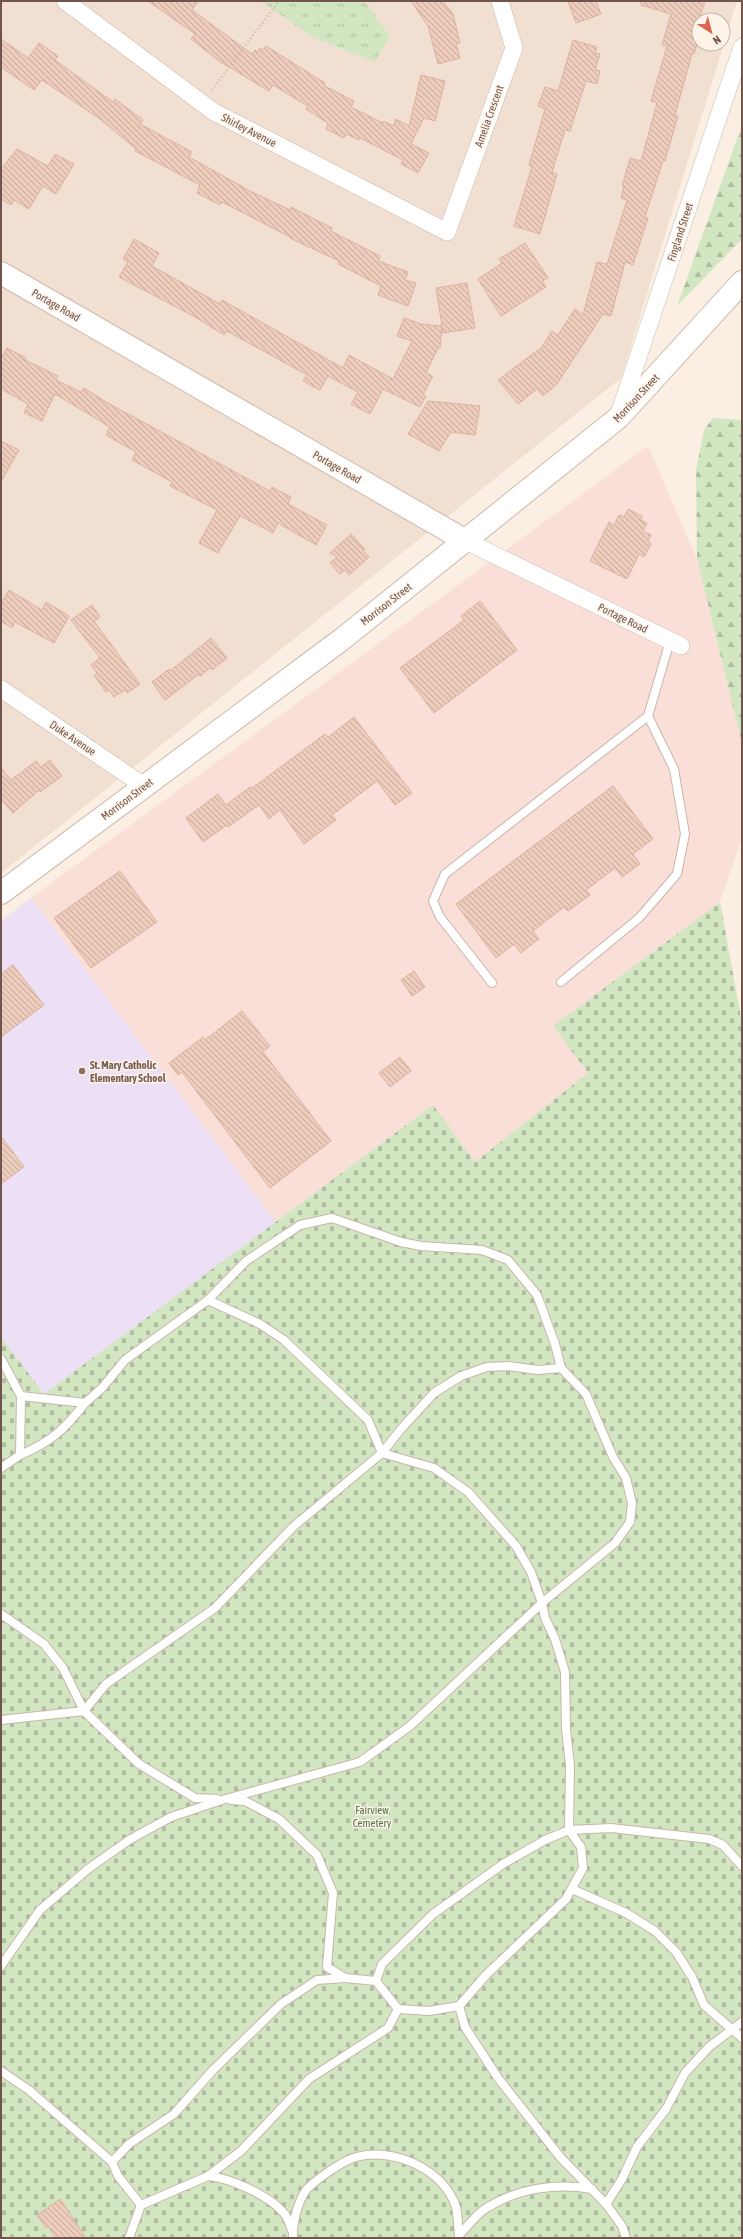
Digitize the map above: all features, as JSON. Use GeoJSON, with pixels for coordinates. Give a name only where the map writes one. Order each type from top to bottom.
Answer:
{"type":"FeatureCollection","features":[{"type":"Feature","properties":{"kind":"street","name":"Shirley Avenue"},"geometry":{"type":"LineString","coordinates":[[65,1],[214,112],[447,232],[448,230]]}},
{"type":"Feature","properties":{"kind":"street","name":"Amelia Crescent"},"geometry":{"type":"LineString","coordinates":[[448,230],[514,48],[500,1]]}},
{"type":"Feature","properties":{"kind":"street","name":"Fingland Street"},"geometry":{"type":"LineString","coordinates":[[618,418],[742,46]]}},
{"type":"Feature","properties":{"kind":"street","name":"Portage Road"},"geometry":{"type":"LineString","coordinates":[[1,273],[466,541],[675,643]]}},
{"type":"Feature","properties":{"kind":"street","name":"Morrison Street"},"geometry":{"type":"LineString","coordinates":[[1,893],[341,640],[618,418],[742,282]]}},
{"type":"Feature","properties":{"kind":"street","name":"Duke Avenue"},"geometry":{"type":"LineString","coordinates":[[1,689],[144,786]]}},
{"type":"Feature","properties":{"kind":"lane"},"geometry":{"type":"LineString","coordinates":[[492,983],[440,917],[433,901],[445,874],[648,716],[675,643]]}},
{"type":"Feature","properties":{"kind":"lane"},"geometry":{"type":"LineString","coordinates":[[561,982],[639,918],[677,874],[685,834],[674,770],[648,716]]}},
{"type":"Feature","properties":{"kind":"lane"},"geometry":{"type":"LineString","coordinates":[[1,1468],[20,1455],[55,1437],[85,1403],[102,1388],[125,1360],[208,1300],[246,1261],[270,1243],[300,1225],[332,1218],[401,1242],[421,1246],[482,1250],[508,1260],[537,1295],[555,1344],[561,1368],[586,1394],[613,1457],[626,1478],[632,1503],[630,1522],[615,1543],[542,1603],[410,1726],[360,1762],[222,1800],[171,1817],[129,1840],[88,1869],[40,1910],[1,1966]]}},
{"type":"Feature","properties":{"kind":"lane"},"geometry":{"type":"LineString","coordinates":[[208,1300],[260,1324],[284,1340],[368,1420],[382,1453]]}},
{"type":"Feature","properties":{"kind":"lane"},"geometry":{"type":"LineString","coordinates":[[1,1359],[21,1396],[20,1455]]}},
{"type":"Feature","properties":{"kind":"lane"},"geometry":{"type":"LineString","coordinates":[[1,1720],[84,1711],[106,1684],[215,1608],[294,1526],[382,1453],[401,1429],[434,1393],[461,1376],[487,1367],[508,1366],[538,1370],[561,1368]]}},
{"type":"Feature","properties":{"kind":"lane"},"geometry":{"type":"LineString","coordinates":[[21,1396],[85,1403]]}},
{"type":"Feature","properties":{"kind":"lane"},"geometry":{"type":"LineString","coordinates":[[112,2162],[129,2144],[174,2114],[213,2070],[281,2004],[318,1980],[345,1978],[376,1981],[398,2009],[429,2011],[458,2006],[486,1975],[566,1899],[583,1868],[581,1847],[569,1830],[570,1765],[566,1729],[565,1672],[555,1639],[545,1618],[542,1603],[531,1572],[516,1546],[468,1492],[434,1468],[382,1453]]}},
{"type":"Feature","properties":{"kind":"lane"},"geometry":{"type":"LineString","coordinates":[[1,1614],[44,1644],[63,1668],[84,1711],[139,1764],[195,1798],[245,1801],[279,1819],[317,1855],[333,1893],[327,1967],[345,1978]]}},
{"type":"Feature","properties":{"kind":"lane"},"geometry":{"type":"LineString","coordinates":[[376,1981],[382,1964],[433,1914],[503,1864],[545,1840],[569,1830],[611,1828],[709,1839],[723,1845],[742,1866]]}},
{"type":"Feature","properties":{"kind":"lane"},"geometry":{"type":"LineString","coordinates":[[572,1888],[626,1913],[655,1932],[676,1952],[692,1977],[704,2005],[742,2038]]}},
{"type":"Feature","properties":{"kind":"lane"},"geometry":{"type":"LineString","coordinates":[[458,2006],[465,2027],[498,2078],[561,2158],[606,2204],[622,2226],[626,2238]]}},
{"type":"Feature","properties":{"kind":"lane"},"geometry":{"type":"LineString","coordinates":[[129,2238],[141,2205],[208,2176],[241,2151],[309,2079],[388,2028],[398,2009]]}},
{"type":"Feature","properties":{"kind":"lane"},"geometry":{"type":"LineString","coordinates":[[606,2204],[622,2179],[637,2147],[666,2109],[685,2074],[709,2047],[742,2022]]}},
{"type":"Feature","properties":{"kind":"lane"},"geometry":{"type":"LineString","coordinates":[[1,2071],[29,2090],[112,2162],[118,2176],[141,2205]]}},
{"type":"Feature","properties":{"kind":"lane"},"geometry":{"type":"LineString","coordinates":[[293,2235],[297,2210],[307,2189],[331,2170],[356,2158],[381,2155],[409,2161],[431,2173],[446,2188],[456,2207],[459,2236]]}},
{"type":"Feature","properties":{"kind":"lane"},"geometry":{"type":"LineString","coordinates":[[208,2176],[219,2177],[268,2199],[284,2213],[293,2235]]}},
{"type":"Feature","properties":{"kind":"lane"},"geometry":{"type":"LineString","coordinates":[[459,2236],[487,2207],[518,2193],[548,2187],[593,2189]]}},
{"type":"Feature","properties":{"kind":"path"},"geometry":{"type":"LineString","coordinates":[[202,104],[280,1]]}},
{"type":"Feature","properties":{"kind":"shaded area"},"geometry":{"type":"Polygon","coordinates":[[[1,1],[737,1],[731,20],[731,12],[691,12],[691,52],[721,52],[621,378],[1,873],[1,1]]]}},
{"type":"Feature","properties":{"kind":"shaded area"},"geometry":{"type":"Polygon","coordinates":[[[648,446],[697,559],[742,744],[742,837],[720,902],[553,1026],[588,1073],[475,1162],[433,1105],[276,1222],[31,898],[648,446]]]}},
{"type":"Feature","properties":{"kind":"shaded area","name":"St. Mary Catholic Elementary School"},"geometry":{"type":"Polygon","coordinates":[[[31,898],[276,1222],[44,1394],[1,1337],[1,921],[31,898]]]}},
{"type":"Feature","properties":{"kind":"green space"},"geometry":{"type":"Polygon","coordinates":[[[261,1],[364,1],[390,36],[375,62],[312,37],[261,1]]]}},
{"type":"Feature","properties":{"kind":"green space"},"geometry":{"type":"Polygon","coordinates":[[[742,125],[742,239],[677,306],[742,125]]]}},
{"type":"Feature","properties":{"kind":"green space"},"geometry":{"type":"Polygon","coordinates":[[[713,418],[742,420],[742,744],[697,559],[696,470],[704,430],[713,418]]]}},
{"type":"Feature","properties":{"kind":"green space","name":"Fairview Cemetery"},"geometry":{"type":"Polygon","coordinates":[[[720,902],[742,1023],[742,2238],[1,2238],[1,1337],[44,1394],[433,1105],[475,1162],[588,1073],[553,1026],[720,902]]]}},
{"type":"Feature","properties":{"kind":"building"},"geometry":{"type":"Polygon","coordinates":[[[148,1],[198,1],[192,10],[252,54],[255,50],[257,52],[260,48],[263,50],[266,46],[325,83],[323,85],[354,101],[351,107],[383,123],[384,121],[393,126],[396,119],[409,126],[421,75],[445,81],[435,121],[424,118],[411,144],[429,153],[418,173],[401,164],[403,160],[360,138],[359,140],[346,134],[344,138],[326,129],[328,124],[306,109],[308,106],[273,85],[269,91],[219,61],[191,39],[195,34],[148,1]]]}},
{"type":"Feature","properties":{"kind":"building"},"geometry":{"type":"Polygon","coordinates":[[[411,1],[443,1],[453,14],[460,43],[456,44],[460,58],[438,64],[428,26],[411,1]]]}},
{"type":"Feature","properties":{"kind":"building"},"geometry":{"type":"Polygon","coordinates":[[[568,1],[596,1],[601,14],[576,23],[568,1]]]}},
{"type":"Feature","properties":{"kind":"building"},"geometry":{"type":"Polygon","coordinates":[[[641,1],[705,1],[702,12],[691,12],[691,52],[695,52],[694,54],[692,54],[675,115],[678,116],[665,161],[663,161],[645,217],[648,218],[633,265],[625,262],[611,316],[603,314],[557,384],[543,396],[537,389],[518,404],[498,380],[542,347],[552,331],[558,335],[575,309],[583,315],[597,262],[607,264],[627,200],[621,198],[624,187],[622,186],[630,158],[641,161],[657,103],[651,101],[667,46],[662,45],[671,14],[641,5],[641,1]]]}},
{"type":"Feature","properties":{"kind":"building"},"geometry":{"type":"Polygon","coordinates":[[[1,39],[28,58],[39,43],[58,56],[55,60],[113,102],[115,99],[143,120],[140,124],[192,152],[189,157],[252,192],[290,210],[291,207],[332,228],[331,231],[380,256],[378,261],[408,272],[405,280],[416,283],[408,306],[378,295],[381,286],[338,264],[339,261],[290,238],[222,202],[220,205],[197,193],[200,185],[135,151],[136,149],[100,119],[42,80],[34,90],[1,67],[1,39]]]}},
{"type":"Feature","properties":{"kind":"building"},"geometry":{"type":"Polygon","coordinates":[[[573,40],[597,47],[595,53],[600,54],[595,70],[600,71],[597,84],[586,81],[570,131],[565,130],[552,172],[557,174],[540,234],[514,226],[532,166],[529,165],[545,109],[538,106],[545,87],[558,91],[573,40]]]}},
{"type":"Feature","properties":{"kind":"building"},"geometry":{"type":"Polygon","coordinates":[[[17,149],[48,166],[55,154],[74,164],[56,194],[43,186],[29,209],[14,200],[11,205],[1,199],[1,169],[17,149]]]}},
{"type":"Feature","properties":{"kind":"building"},"geometry":{"type":"Polygon","coordinates":[[[134,239],[159,253],[152,266],[220,304],[222,300],[343,368],[349,355],[393,379],[412,341],[397,336],[404,318],[421,324],[442,326],[436,288],[467,283],[475,328],[443,333],[442,328],[440,348],[438,348],[426,373],[433,376],[423,395],[426,396],[420,407],[383,389],[370,414],[351,404],[358,392],[328,376],[320,390],[303,381],[307,375],[227,331],[224,335],[195,317],[119,277],[128,262],[123,259],[134,239]]]}},
{"type":"Feature","properties":{"kind":"building"},"geometry":{"type":"Polygon","coordinates":[[[525,243],[548,278],[542,281],[546,287],[501,316],[478,279],[502,263],[499,259],[525,243]]]}},
{"type":"Feature","properties":{"kind":"building"},"geometry":{"type":"Polygon","coordinates":[[[7,348],[26,358],[25,360],[58,376],[56,380],[81,392],[84,388],[106,402],[270,491],[272,487],[291,497],[288,504],[327,525],[316,545],[278,523],[273,533],[240,516],[218,553],[199,543],[217,510],[170,486],[172,482],[132,460],[136,452],[106,435],[110,427],[55,394],[42,421],[24,413],[28,404],[1,389],[1,358],[7,348]]]}},
{"type":"Feature","properties":{"kind":"building"},"geometry":{"type":"Polygon","coordinates":[[[428,401],[480,406],[475,435],[451,432],[439,451],[408,434],[428,401]]]}},
{"type":"Feature","properties":{"kind":"building"},"geometry":{"type":"Polygon","coordinates":[[[1,441],[19,450],[1,482],[1,441]]]}},
{"type":"Feature","properties":{"kind":"building"},"geometry":{"type":"Polygon","coordinates":[[[628,509],[642,516],[641,520],[647,523],[643,531],[651,535],[648,542],[651,544],[644,557],[639,554],[627,579],[590,561],[609,522],[614,525],[619,515],[624,517],[628,509]]]}},
{"type":"Feature","properties":{"kind":"building"},"geometry":{"type":"Polygon","coordinates":[[[351,534],[365,549],[363,550],[369,557],[349,575],[344,570],[340,574],[330,563],[337,557],[330,553],[351,534]]]}},
{"type":"Feature","properties":{"kind":"building"},"geometry":{"type":"Polygon","coordinates":[[[9,590],[42,610],[46,602],[69,616],[54,643],[15,622],[12,628],[1,621],[1,603],[9,590]]]}},
{"type":"Feature","properties":{"kind":"building"},"geometry":{"type":"Polygon","coordinates":[[[480,601],[517,650],[434,713],[400,668],[464,620],[461,616],[480,601]]]}},
{"type":"Feature","properties":{"kind":"building"},"geometry":{"type":"Polygon","coordinates":[[[92,605],[100,617],[94,621],[140,684],[127,693],[125,690],[114,697],[109,690],[106,692],[94,675],[97,673],[91,665],[100,658],[71,620],[92,605]]]}},
{"type":"Feature","properties":{"kind":"building"},"geometry":{"type":"Polygon","coordinates":[[[211,638],[227,658],[212,670],[210,668],[200,676],[199,674],[165,700],[152,682],[169,669],[170,671],[211,638]]]}},
{"type":"Feature","properties":{"kind":"building"},"geometry":{"type":"Polygon","coordinates":[[[354,717],[412,793],[395,805],[377,781],[332,815],[336,820],[304,844],[280,810],[269,819],[259,805],[228,827],[227,825],[203,842],[186,818],[218,794],[226,805],[250,787],[252,788],[325,734],[328,737],[354,717]]]}},
{"type":"Feature","properties":{"kind":"building"},"geometry":{"type":"Polygon","coordinates":[[[50,760],[62,776],[40,792],[39,790],[13,813],[1,799],[1,768],[11,780],[36,761],[41,767],[50,760]]]}},
{"type":"Feature","properties":{"kind":"building"},"geometry":{"type":"Polygon","coordinates":[[[613,786],[653,839],[633,854],[640,864],[622,877],[615,868],[586,890],[590,895],[568,911],[564,907],[533,931],[539,939],[521,953],[514,944],[496,958],[456,904],[613,786]]]}},
{"type":"Feature","properties":{"kind":"building"},"geometry":{"type":"Polygon","coordinates":[[[120,871],[157,922],[91,968],[54,918],[120,871]]]}},
{"type":"Feature","properties":{"kind":"building"},"geometry":{"type":"Polygon","coordinates":[[[13,965],[44,1005],[1,1037],[1,974],[13,965]]]}},
{"type":"Feature","properties":{"kind":"building"},"geometry":{"type":"Polygon","coordinates":[[[414,971],[425,987],[412,996],[401,980],[414,971]]]}},
{"type":"Feature","properties":{"kind":"building"},"geometry":{"type":"Polygon","coordinates":[[[242,1011],[270,1046],[263,1052],[331,1141],[270,1188],[182,1072],[178,1075],[169,1063],[203,1037],[205,1040],[242,1011]]]}},
{"type":"Feature","properties":{"kind":"building"},"geometry":{"type":"Polygon","coordinates":[[[400,1057],[411,1071],[390,1087],[379,1073],[400,1057]]]}},
{"type":"Feature","properties":{"kind":"building"},"geometry":{"type":"Polygon","coordinates":[[[1,1136],[24,1167],[1,1184],[1,1136]]]}},
{"type":"Feature","properties":{"kind":"building"},"geometry":{"type":"Polygon","coordinates":[[[60,2199],[86,2238],[56,2238],[48,2226],[46,2228],[37,2215],[60,2199]]]}},
{"type":"Feature","properties":{"kind":"place","name":"St. Mary Catholic Elementary School"},"geometry":{"type":"Point","coordinates":[82,1071]}}]}
